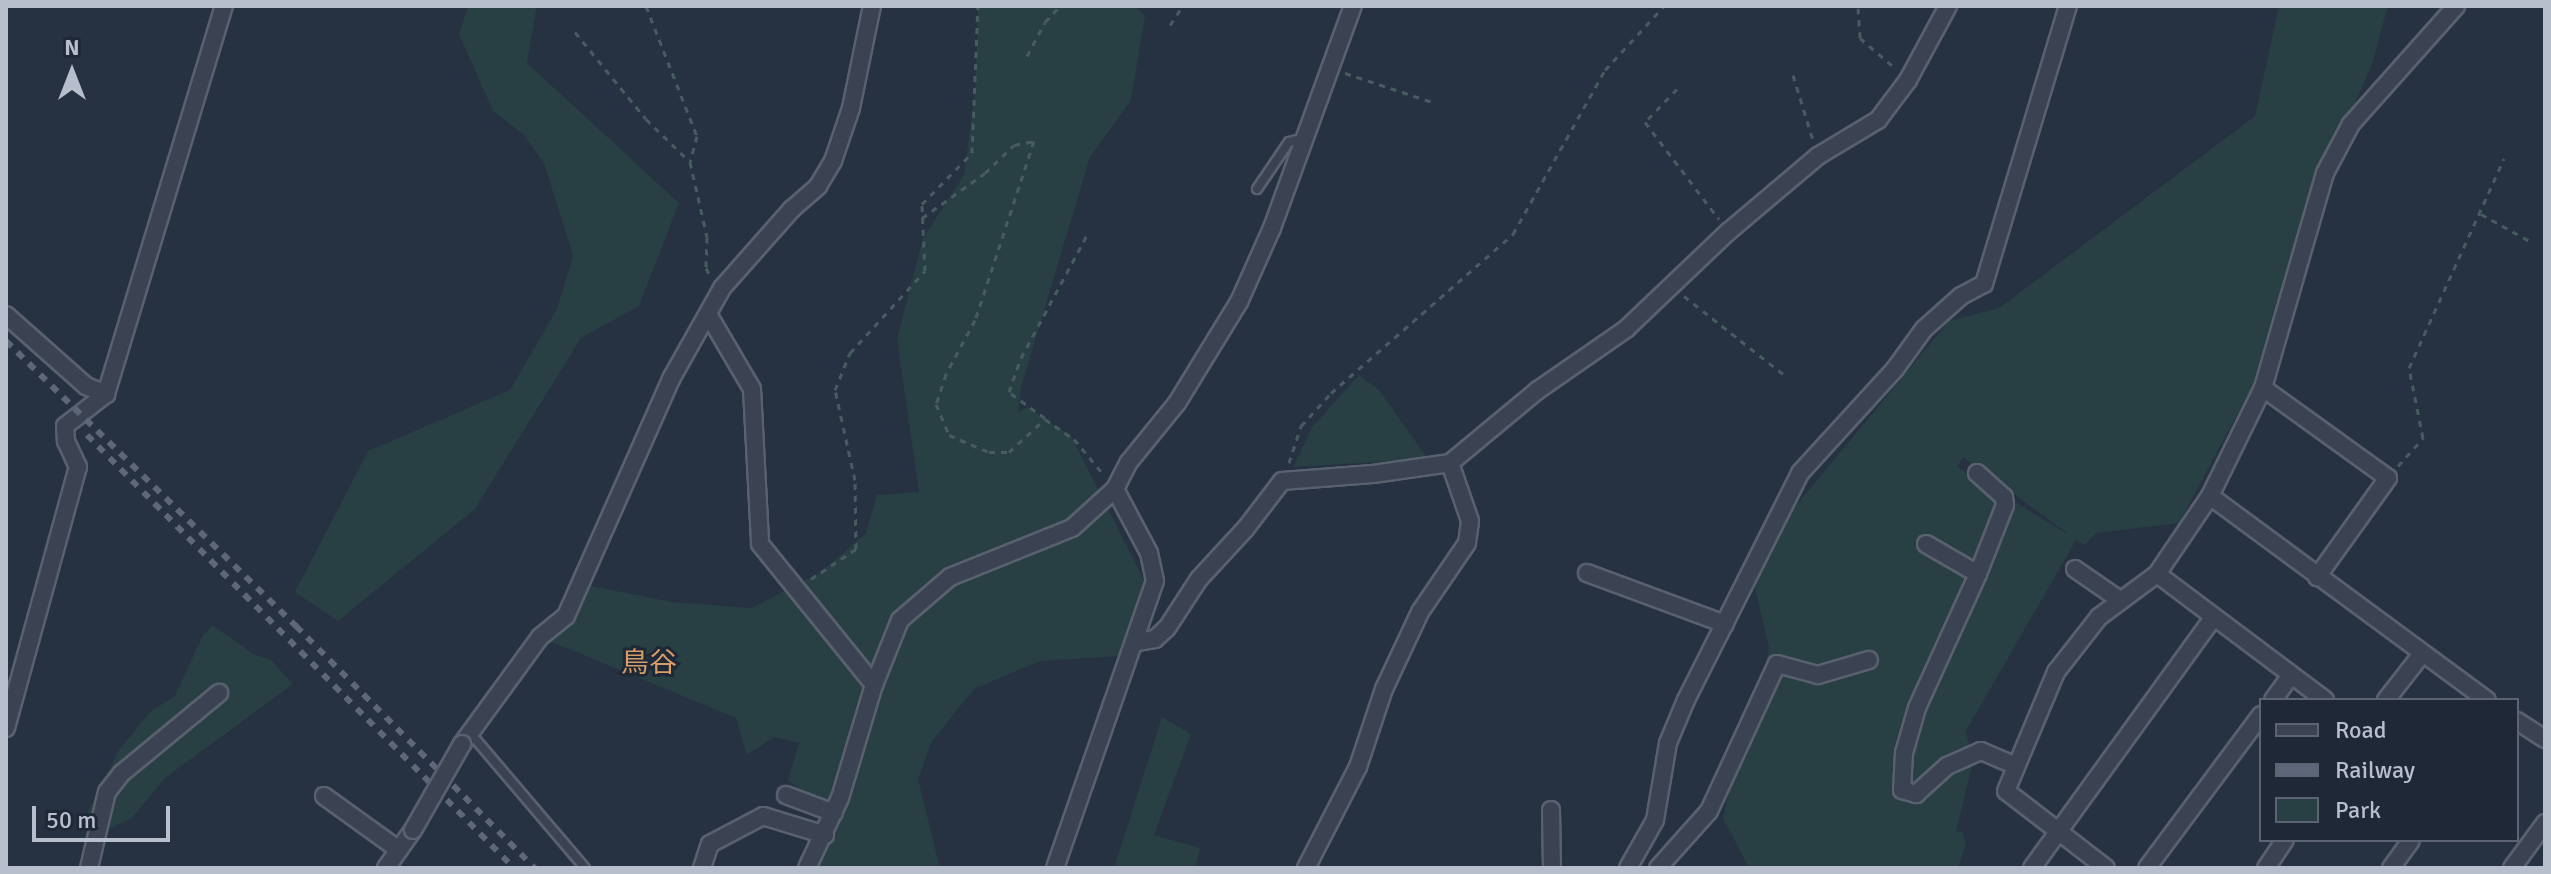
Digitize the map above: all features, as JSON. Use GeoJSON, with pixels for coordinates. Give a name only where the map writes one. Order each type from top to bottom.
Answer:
{"type":"FeatureCollection","features":[{"type":"Feature","properties":{"kind":"street"},"geometry":{"type":"LineString","coordinates":[[6,728],[78,467],[66,441],[65,426],[106,394],[224,6]]}},
{"type":"Feature","properties":{"kind":"street"},"geometry":{"type":"LineString","coordinates":[[386,868],[413,830],[466,738],[540,637],[566,616],[658,406],[719,293],[792,209],[818,186],[833,161],[851,108],[872,6]]}},
{"type":"Feature","properties":{"kind":"street"},"geometry":{"type":"LineString","coordinates":[[807,868],[834,813],[874,685],[900,620],[932,589],[950,577],[1072,528],[1115,489],[1129,462],[1177,403],[1239,302],[1272,228],[1353,6]]}},
{"type":"Feature","properties":{"kind":"street"},"geometry":{"type":"LineString","coordinates":[[1137,642],[1155,639],[1167,628],[1199,579],[1246,528],[1282,481],[1373,474],[1450,463],[1538,390],[1626,329],[1728,232],[1818,156],[1878,120],[1908,80],[1948,6]]}},
{"type":"Feature","properties":{"kind":"street"},"geometry":{"type":"LineString","coordinates":[[1628,868],[1655,820],[1668,743],[1800,473],[1895,369],[1924,329],[1961,296],[1984,284],[2068,6]]}},
{"type":"Feature","properties":{"kind":"street"},"geometry":{"type":"LineString","coordinates":[[2106,868],[2006,791],[2016,766],[2056,672],[2099,617],[2157,574],[2210,496],[2263,388],[2325,173],[2351,124],[2456,6]]}},
{"type":"Feature","properties":{"kind":"street"},"geometry":{"type":"LineString","coordinates":[[708,314],[752,389],[760,544],[794,590],[874,685]]}},
{"type":"Feature","properties":{"kind":"street"},"geometry":{"type":"LineString","coordinates":[[6,315],[86,386],[106,394]]}},
{"type":"Feature","properties":{"kind":"street"},"geometry":{"type":"LineString","coordinates":[[2263,388],[2388,478],[2317,577]]}},
{"type":"Feature","properties":{"kind":"street"},"geometry":{"type":"LineString","coordinates":[[1306,868],[1358,767],[1384,689],[1420,612],[1467,543],[1470,521],[1450,463]]}},
{"type":"Feature","properties":{"kind":"street"},"geometry":{"type":"LineString","coordinates":[[1977,473],[2004,497],[2005,505],[1978,574],[1917,708],[1904,753],[1902,790],[1916,794],[1947,766],[1981,751],[2016,766]]}},
{"type":"Feature","properties":{"kind":"street"},"geometry":{"type":"LineString","coordinates":[[1055,868],[1106,715],[1137,642],[1155,581],[1149,553],[1115,489]]}},
{"type":"Feature","properties":{"kind":"street"},"geometry":{"type":"LineString","coordinates":[[2210,496],[2484,698]]}},
{"type":"Feature","properties":{"kind":"street"},"geometry":{"type":"LineString","coordinates":[[1926,544],[1978,574]]}},
{"type":"Feature","properties":{"kind":"street"},"geometry":{"type":"LineString","coordinates":[[2075,569],[2120,600]]}},
{"type":"Feature","properties":{"kind":"street"},"geometry":{"type":"LineString","coordinates":[[1587,573],[1725,624]]}},
{"type":"Feature","properties":{"kind":"street"},"geometry":{"type":"LineString","coordinates":[[2157,574],[2322,698]]}},
{"type":"Feature","properties":{"kind":"street"},"geometry":{"type":"LineString","coordinates":[[2032,868],[2213,618]]}},
{"type":"Feature","properties":{"kind":"street"},"geometry":{"type":"LineString","coordinates":[[2388,698],[2422,654]]}},
{"type":"Feature","properties":{"kind":"street"},"geometry":{"type":"LineString","coordinates":[[1658,868],[1709,811],[1777,664],[1818,675],[1869,660]]}},
{"type":"Feature","properties":{"kind":"street"},"geometry":{"type":"LineString","coordinates":[[2274,698],[2291,675]]}},
{"type":"Feature","properties":{"kind":"street"},"geometry":{"type":"LineString","coordinates":[[89,868],[107,792],[122,773],[219,693]]}},
{"type":"Feature","properties":{"kind":"street"},"geometry":{"type":"LineString","coordinates":[[2147,868],[2259,718]]}},
{"type":"Feature","properties":{"kind":"street"},"geometry":{"type":"LineString","coordinates":[[2519,722],[2545,739]]}},
{"type":"Feature","properties":{"kind":"street"},"geometry":{"type":"LineString","coordinates":[[786,795],[834,813]]}},
{"type":"Feature","properties":{"kind":"street"},"geometry":{"type":"LineString","coordinates":[[324,796],[399,850]]}},
{"type":"Feature","properties":{"kind":"street"},"geometry":{"type":"LineString","coordinates":[[1551,810],[1552,868]]}},
{"type":"Feature","properties":{"kind":"street"},"geometry":{"type":"LineString","coordinates":[[702,868],[710,844],[763,816],[825,835]]}},
{"type":"Feature","properties":{"kind":"street"},"geometry":{"type":"LineString","coordinates":[[2512,868],[2545,823]]}},
{"type":"Feature","properties":{"kind":"street"},"geometry":{"type":"LineString","coordinates":[[2267,867],[2284,842]]}},
{"type":"Feature","properties":{"kind":"street"},"geometry":{"type":"LineString","coordinates":[[2391,868],[2410,842]]}},
{"type":"Feature","properties":{"kind":"lane"},"geometry":{"type":"LineString","coordinates":[[1257,189],[1289,142],[1304,138]]}},
{"type":"Feature","properties":{"kind":"lane"},"geometry":{"type":"LineString","coordinates":[[466,738],[585,868]]}},
{"type":"Feature","properties":{"kind":"path"},"geometry":{"type":"LineString","coordinates":[[646,6],[697,136],[690,162],[707,237],[706,268],[719,293]]}},
{"type":"Feature","properties":{"kind":"path"},"geometry":{"type":"LineString","coordinates":[[794,590],[856,549],[855,480],[835,390],[850,353],[925,271],[922,204],[972,153],[978,6]]}},
{"type":"Feature","properties":{"kind":"path"},"geometry":{"type":"LineString","coordinates":[[1027,56],[1045,22],[1060,6]]}},
{"type":"Feature","properties":{"kind":"path"},"geometry":{"type":"LineString","coordinates":[[1170,25],[1183,6]]}},
{"type":"Feature","properties":{"kind":"path"},"geometry":{"type":"LineString","coordinates":[[1282,481],[1301,426],[1331,393],[1513,234],[1605,70],[1664,6]]}},
{"type":"Feature","properties":{"kind":"path"},"geometry":{"type":"LineString","coordinates":[[1858,8],[1860,38],[1908,80]]}},
{"type":"Feature","properties":{"kind":"path"},"geometry":{"type":"LineString","coordinates":[[575,32],[646,119],[690,162]]}},
{"type":"Feature","properties":{"kind":"path"},"geometry":{"type":"LineString","coordinates":[[1330,68],[1435,103]]}},
{"type":"Feature","properties":{"kind":"path"},"geometry":{"type":"LineString","coordinates":[[1793,75],[1818,156]]}},
{"type":"Feature","properties":{"kind":"path"},"geometry":{"type":"LineString","coordinates":[[1677,89],[1645,122],[1728,232]]}},
{"type":"Feature","properties":{"kind":"path"},"geometry":{"type":"LineString","coordinates":[[922,218],[985,173],[1014,145],[1034,141],[975,320],[946,374],[936,404],[949,435],[989,452],[1009,452],[1045,419]]}},
{"type":"Feature","properties":{"kind":"path"},"geometry":{"type":"LineString","coordinates":[[2388,478],[2423,438],[2409,368],[2504,159]]}},
{"type":"Feature","properties":{"kind":"path"},"geometry":{"type":"LineString","coordinates":[[2479,213],[2533,243]]}},
{"type":"Feature","properties":{"kind":"path"},"geometry":{"type":"LineString","coordinates":[[1089,231],[1021,358],[1009,392],[1074,439],[1115,489]]}},
{"type":"Feature","properties":{"kind":"path"},"geometry":{"type":"LineString","coordinates":[[1672,286],[1783,374]]}},
{"type":"Feature","properties":{"kind":"green space"},"geometry":{"type":"Polygon","coordinates":[[[468,6],[537,6],[527,63],[679,203],[639,306],[581,338],[475,509],[338,621],[295,592],[368,451],[510,390],[557,309],[573,256],[544,163],[524,135],[493,111],[459,34],[468,6]]]}},
{"type":"Feature","properties":{"kind":"green space"},"geometry":{"type":"Polygon","coordinates":[[[978,6],[1135,6],[1145,16],[1131,100],[1090,157],[1021,387],[1018,412],[1028,407],[1071,436],[1145,582],[1120,656],[1040,661],[974,689],[932,741],[918,779],[940,868],[807,868],[825,809],[788,780],[799,743],[774,737],[747,755],[736,718],[540,637],[581,584],[672,602],[752,608],[822,571],[866,533],[877,495],[919,492],[897,339],[923,238],[964,175],[975,92],[978,6]]]}},
{"type":"Feature","properties":{"kind":"green space"},"geometry":{"type":"Polygon","coordinates":[[[2279,6],[2388,6],[2372,64],[2325,173],[2252,387],[2179,523],[2097,533],[2084,545],[2076,540],[1966,731],[1973,762],[1956,832],[1962,831],[1966,844],[1958,868],[1749,868],[1723,818],[1731,783],[1748,754],[1769,648],[1755,588],[1780,525],[1949,321],[1999,308],[2255,116],[2279,6]],[[1963,457],[1957,467],[2066,532],[1963,457]]]}},
{"type":"Feature","properties":{"kind":"green space"},"geometry":{"type":"Polygon","coordinates":[[[1359,375],[1379,390],[1428,459],[1293,467],[1313,426],[1359,375]]]}},
{"type":"Feature","properties":{"kind":"green space"},"geometry":{"type":"Polygon","coordinates":[[[212,625],[255,655],[270,659],[293,684],[165,778],[132,818],[97,835],[82,823],[119,750],[150,712],[175,696],[202,637],[212,625]]]}},
{"type":"Feature","properties":{"kind":"green space"},"geometry":{"type":"Polygon","coordinates":[[[1162,717],[1191,734],[1154,835],[1200,848],[1195,868],[1114,868],[1162,717]]]}},
{"type":"Feature","properties":{"kind":"railway"},"geometry":{"type":"LineString","coordinates":[[6,341],[296,626],[535,868]]}},
{"type":"Feature","properties":{"kind":"railway"},"geometry":{"type":"LineString","coordinates":[[87,435],[514,868]]}},
{"type":"Feature","properties":{"kind":"district","name":"鳥谷"},"geometry":{"type":"Point","coordinates":[649,663]}}]}
